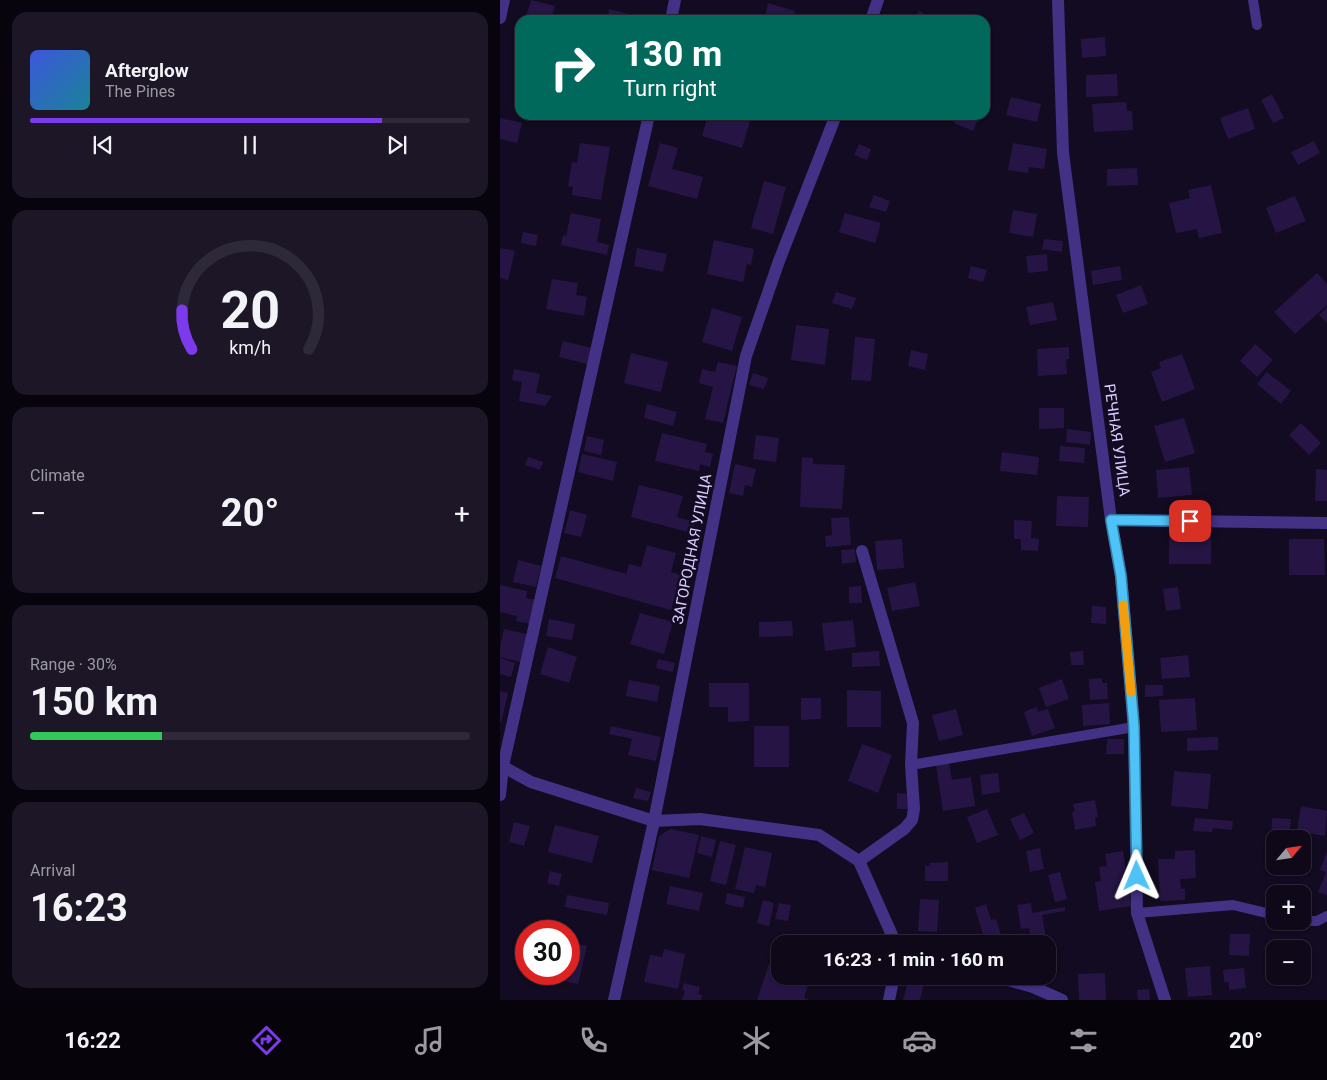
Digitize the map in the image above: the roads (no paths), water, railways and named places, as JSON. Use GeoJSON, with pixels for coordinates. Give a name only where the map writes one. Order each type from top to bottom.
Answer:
{"type":"FeatureCollection","features":[{"type":"Feature","properties":{"kind":"street"},"geometry":{"type":"LineString","coordinates":[[500,18],[504,0]]}},
{"type":"Feature","properties":{"kind":"street"},"geometry":{"type":"LineString","coordinates":[[671,15],[675,0]]}},
{"type":"Feature","properties":{"kind":"street"},"geometry":{"type":"LineString","coordinates":[[873,15],[878,0]]}},
{"type":"Feature","properties":{"kind":"street","name":"РЕЧНАЯ УЛИЦА"},"geometry":{"type":"LineString","coordinates":[[1058,0],[1063,153],[1111,520],[1121,576],[1134,727],[1138,913],[1165,1000]]}},
{"type":"Feature","properties":{"kind":"street"},"geometry":{"type":"LineString","coordinates":[[500,795],[502,766],[648,120]]}},
{"type":"Feature","properties":{"kind":"street","name":"ЗАГОРОДНАЯ УЛИЦА"},"geometry":{"type":"LineString","coordinates":[[614,1000],[654,821],[746,356],[779,261],[834,120]]}},
{"type":"Feature","properties":{"kind":"street"},"geometry":{"type":"LineString","coordinates":[[1111,520],[1327,522]]}},
{"type":"Feature","properties":{"kind":"street"},"geometry":{"type":"LineString","coordinates":[[859,861],[904,829],[912,820],[914,809],[911,766],[913,723],[862,551]]}},
{"type":"Feature","properties":{"kind":"street"},"geometry":{"type":"LineString","coordinates":[[502,766],[532,782],[654,821],[700,819],[819,835],[859,861],[892,935]]}},
{"type":"Feature","properties":{"kind":"street"},"geometry":{"type":"LineString","coordinates":[[889,1000],[892,985]]}},
{"type":"Feature","properties":{"kind":"street"},"geometry":{"type":"LineString","coordinates":[[1026,985],[1062,1000]]}},
{"type":"Feature","properties":{"kind":"lane"},"geometry":{"type":"LineString","coordinates":[[1253,0],[1257,25]]}},
{"type":"Feature","properties":{"kind":"lane"},"geometry":{"type":"LineString","coordinates":[[911,766],[1134,727]]}},
{"type":"Feature","properties":{"kind":"lane"},"geometry":{"type":"LineString","coordinates":[[1138,913],[1233,905],[1266,913]]}},
{"type":"Feature","properties":{"kind":"lane"},"geometry":{"type":"LineString","coordinates":[[1311,921],[1317,921],[1327,916]]}}]}
